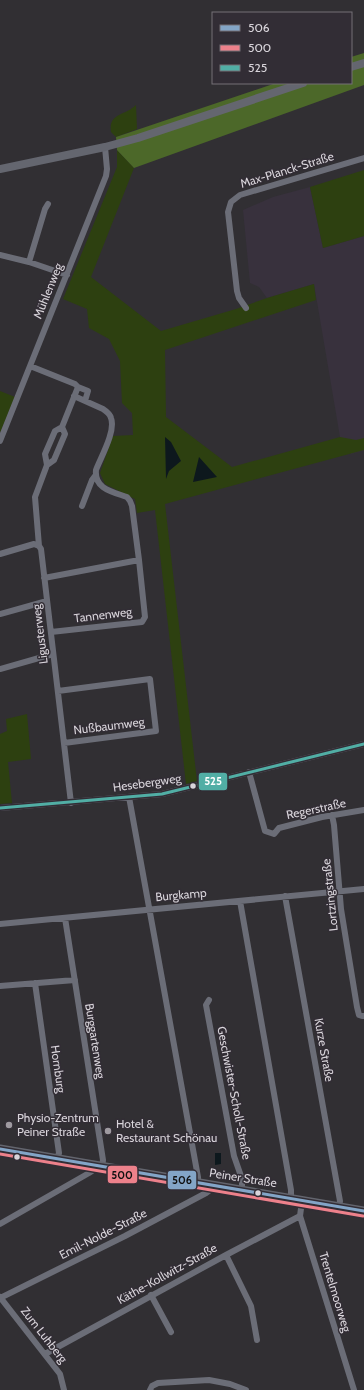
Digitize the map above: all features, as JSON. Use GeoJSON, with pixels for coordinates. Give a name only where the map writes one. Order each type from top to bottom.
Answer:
{"type":"FeatureCollection","features":[{"type":"Feature","properties":{"kind":"main road"},"geometry":{"type":"LineString","coordinates":[[352,67],[364,63]]}},
{"type":"Feature","properties":{"kind":"main road"},"geometry":{"type":"LineString","coordinates":[[0,169],[106,147],[159,132],[300,84]]}},
{"type":"Feature","properties":{"kind":"main road","name":"Peiner Straße"},"geometry":{"type":"LineString","coordinates":[[0,1149],[364,1211]]}},
{"type":"Feature","properties":{"kind":"street","name":"Mühlenweg"},"geometry":{"type":"LineString","coordinates":[[0,441],[106,176],[106,147]]}},
{"type":"Feature","properties":{"kind":"street","name":"Max-Planck-Straße"},"geometry":{"type":"LineString","coordinates":[[246,308],[239,298],[237,291],[228,212],[229,205],[240,195],[364,158]]}},
{"type":"Feature","properties":{"kind":"street"},"geometry":{"type":"LineString","coordinates":[[29,262],[45,209],[48,204]]}},
{"type":"Feature","properties":{"kind":"street"},"geometry":{"type":"LineString","coordinates":[[0,257],[29,262],[67,276]]}},
{"type":"Feature","properties":{"kind":"street"},"geometry":{"type":"LineString","coordinates":[[30,366],[75,384],[78,387],[88,391],[85,401]]}},
{"type":"Feature","properties":{"kind":"street","name":"Ligusterweg"},"geometry":{"type":"LineString","coordinates":[[71,803],[41,549],[39,546],[35,498],[46,465],[46,454],[55,431],[62,427],[78,387]]}},
{"type":"Feature","properties":{"kind":"street"},"geometry":{"type":"LineString","coordinates":[[74,396],[103,409],[112,420],[111,432],[82,506]]}},
{"type":"Feature","properties":{"kind":"street","name":"Ligusterweg"},"geometry":{"type":"LineString","coordinates":[[46,465],[54,460],[65,434],[62,427]]}},
{"type":"Feature","properties":{"kind":"street","name":"Tannenweg"},"geometry":{"type":"LineString","coordinates":[[51,632],[142,622],[146,617],[132,506],[127,498],[102,487],[95,476]]}},
{"type":"Feature","properties":{"kind":"street"},"geometry":{"type":"LineString","coordinates":[[0,554],[34,544],[39,546]]}},
{"type":"Feature","properties":{"kind":"street"},"geometry":{"type":"LineString","coordinates":[[44,578],[138,560]]}},
{"type":"Feature","properties":{"kind":"street"},"geometry":{"type":"LineString","coordinates":[[0,614],[47,601]]}},
{"type":"Feature","properties":{"kind":"street"},"geometry":{"type":"LineString","coordinates":[[0,669],[53,654]]}},
{"type":"Feature","properties":{"kind":"street","name":"Nußbaumweg"},"geometry":{"type":"LineString","coordinates":[[58,691],[150,679],[156,731],[64,743]]}},
{"type":"Feature","properties":{"kind":"street","name":"Hesebergweg"},"geometry":{"type":"LineString","coordinates":[[0,808],[71,803],[171,792],[364,744]]}},
{"type":"Feature","properties":{"kind":"street","name":"Regerstraße"},"geometry":{"type":"LineString","coordinates":[[249,772],[265,831],[274,834],[279,828],[364,810]]}},
{"type":"Feature","properties":{"kind":"street"},"geometry":{"type":"LineString","coordinates":[[129,797],[198,1183]]}},
{"type":"Feature","properties":{"kind":"street","name":"Lortzingstraße"},"geometry":{"type":"LineString","coordinates":[[332,816],[341,909],[357,1007],[359,1015],[364,1016]]}},
{"type":"Feature","properties":{"kind":"street","name":"Burgkamp"},"geometry":{"type":"LineString","coordinates":[[0,924],[364,889]]}},
{"type":"Feature","properties":{"kind":"street","name":"Kurze Straße"},"geometry":{"type":"LineString","coordinates":[[285,896],[340,1201],[339,1207]]}},
{"type":"Feature","properties":{"kind":"street"},"geometry":{"type":"LineString","coordinates":[[240,901],[291,1190],[291,1198]]}},
{"type":"Feature","properties":{"kind":"street","name":"Burggartenweg"},"geometry":{"type":"LineString","coordinates":[[65,918],[103,1160],[98,1166]]}},
{"type":"Feature","properties":{"kind":"street"},"geometry":{"type":"LineString","coordinates":[[0,986],[74,980]]}},
{"type":"Feature","properties":{"kind":"street","name":"Hornburg"},"geometry":{"type":"LineString","coordinates":[[35,982],[59,1153],[58,1159]]}},
{"type":"Feature","properties":{"kind":"street","name":"Geschwister-Scholl-Straße"},"geometry":{"type":"LineString","coordinates":[[209,1000],[206,1005],[234,1156],[242,1179],[242,1190]]}},
{"type":"Feature","properties":{"kind":"street"},"geometry":{"type":"LineString","coordinates":[[0,1224],[89,1173],[98,1166]]}},
{"type":"Feature","properties":{"kind":"street","name":"Emil-Nolde-Straße"},"geometry":{"type":"LineString","coordinates":[[0,1298],[125,1236],[206,1193],[212,1186]]}},
{"type":"Feature","properties":{"kind":"street","name":"Trentelmoorweg"},"geometry":{"type":"LineString","coordinates":[[302,1200],[300,1216],[354,1390]]}},
{"type":"Feature","properties":{"kind":"street","name":"Käthe-Kollwitz-Straße"},"geometry":{"type":"LineString","coordinates":[[44,1354],[300,1216]]}},
{"type":"Feature","properties":{"kind":"street"},"geometry":{"type":"LineString","coordinates":[[226,1255],[251,1306],[257,1340]]}},
{"type":"Feature","properties":{"kind":"street"},"geometry":{"type":"LineString","coordinates":[[151,1295],[171,1332]]}},
{"type":"Feature","properties":{"kind":"street","name":"Zum Luhberg"},"geometry":{"type":"LineString","coordinates":[[0,1298],[60,1374],[64,1390]]}},
{"type":"Feature","properties":{"kind":"street"},"geometry":{"type":"LineString","coordinates":[[150,1390],[152,1386],[158,1383],[203,1379],[221,1382],[246,1390]]}},
{"type":"Feature","properties":{"kind":"shaded area"},"geometry":{"type":"Polygon","coordinates":[[[310,187],[323,248],[364,236],[364,450],[351,454],[340,437],[314,284],[267,298],[259,287],[250,283],[243,210],[273,197],[310,187]]]}},
{"type":"Feature","properties":{"kind":"shaded area"},"geometry":{"type":"Polygon","coordinates":[[[165,437],[171,442],[181,461],[169,471],[166,479],[165,437]]]}},
{"type":"Feature","properties":{"kind":"shaded area"},"geometry":{"type":"Polygon","coordinates":[[[199,457],[217,477],[193,482],[199,457]]]}},
{"type":"Feature","properties":{"kind":"shaded area"},"geometry":{"type":"Polygon","coordinates":[[[215,1153],[221,1153],[221,1164],[215,1165],[215,1153]]]}},
{"type":"Feature","properties":{"kind":"green space"},"geometry":{"type":"Polygon","coordinates":[[[364,53],[364,85],[134,168],[117,150],[116,137],[273,84],[352,84],[352,57],[364,53]]]}},
{"type":"Feature","properties":{"kind":"green space"},"geometry":{"type":"Polygon","coordinates":[[[136,105],[137,129],[116,137],[111,132],[112,121],[136,105]]]}},
{"type":"Feature","properties":{"kind":"green space"},"geometry":{"type":"Polygon","coordinates":[[[117,150],[134,168],[91,277],[161,331],[314,284],[316,300],[165,350],[166,417],[232,467],[340,437],[356,440],[364,438],[364,450],[165,504],[197,781],[186,784],[155,510],[137,513],[135,499],[105,484],[100,473],[113,436],[133,435],[132,413],[122,403],[120,361],[109,339],[89,328],[87,309],[63,299],[117,167],[117,150]]]}},
{"type":"Feature","properties":{"kind":"green space"},"geometry":{"type":"Polygon","coordinates":[[[364,170],[364,236],[323,248],[310,187],[364,170]]]}},
{"type":"Feature","properties":{"kind":"green space"},"geometry":{"type":"Polygon","coordinates":[[[0,391],[15,397],[0,433],[0,391]]]}},
{"type":"Feature","properties":{"kind":"green space"},"geometry":{"type":"Polygon","coordinates":[[[27,714],[31,759],[8,762],[12,803],[0,804],[0,734],[7,731],[6,719],[27,714]]]}},
{"type":"Feature","properties":{"kind":"transit line","name":"525"},"geometry":{"type":"LineString","coordinates":[[0,808],[162,794],[364,744]]}},
{"type":"Feature","properties":{"kind":"transit line","name":"506"},"geometry":{"type":"LineString","coordinates":[[0,1149],[364,1211]]}},
{"type":"Feature","properties":{"kind":"transit line","name":"500"},"geometry":{"type":"LineString","coordinates":[[0,1154],[363,1216]]}},
{"type":"Feature","properties":{"kind":"place","name":"Physio-Zentrum Peiner Straße"},"geometry":{"type":"Point","coordinates":[9,1125]}},
{"type":"Feature","properties":{"kind":"place","name":"Hotel & Restaurant Schönau"},"geometry":{"type":"Point","coordinates":[108,1131]}}]}
